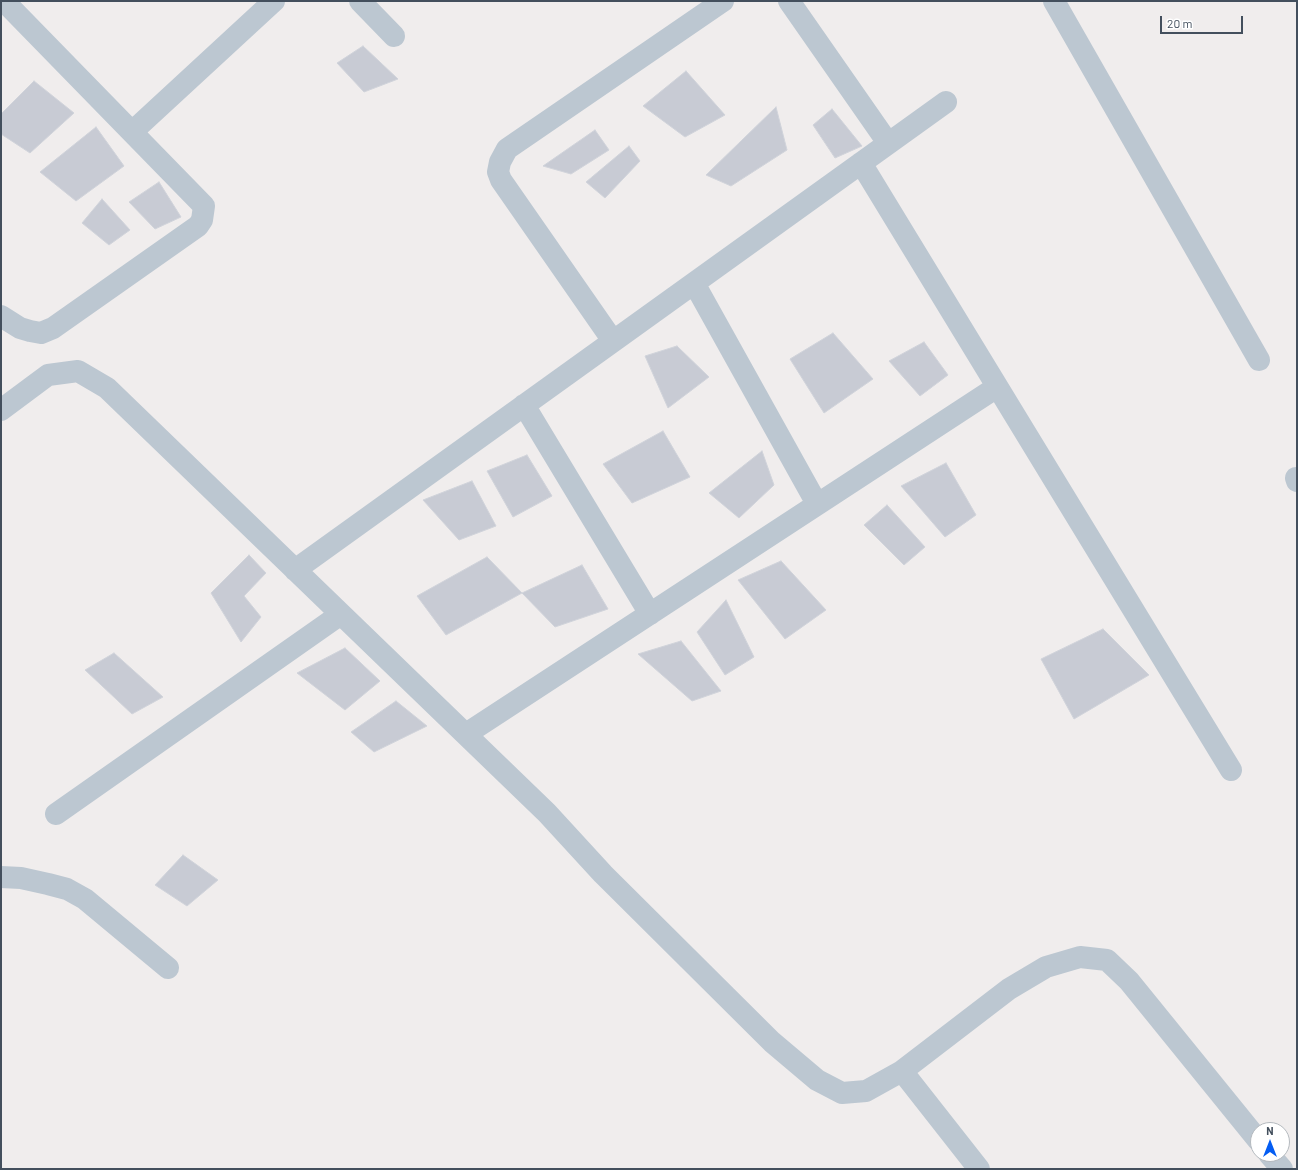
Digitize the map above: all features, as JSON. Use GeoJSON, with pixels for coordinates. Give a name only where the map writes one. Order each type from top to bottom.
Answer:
{"type":"FeatureCollection","features":[{"type":"Feature","properties":{"kind":"street"},"geometry":{"type":"LineString","coordinates":[[1,316],[20,328],[30,331],[41,333],[53,328],[198,226],[202,220],[204,206],[4,1]]}},
{"type":"Feature","properties":{"kind":"street"},"geometry":{"type":"LineString","coordinates":[[132,132],[274,1]]}},
{"type":"Feature","properties":{"kind":"street"},"geometry":{"type":"LineString","coordinates":[[360,1],[394,36]]}},
{"type":"Feature","properties":{"kind":"street"},"geometry":{"type":"LineString","coordinates":[[613,341],[501,180],[498,172],[500,162],[507,149],[722,1]]}},
{"type":"Feature","properties":{"kind":"street"},"geometry":{"type":"LineString","coordinates":[[789,1],[888,143]]}},
{"type":"Feature","properties":{"kind":"street"},"geometry":{"type":"LineString","coordinates":[[1054,1],[1259,360]]}},
{"type":"Feature","properties":{"kind":"street"},"geometry":{"type":"LineString","coordinates":[[295,570],[946,102]]}},
{"type":"Feature","properties":{"kind":"street"},"geometry":{"type":"LineString","coordinates":[[861,163],[1231,770]]}},
{"type":"Feature","properties":{"kind":"street"},"geometry":{"type":"LineString","coordinates":[[694,283],[817,504]]}},
{"type":"Feature","properties":{"kind":"street"},"geometry":{"type":"LineString","coordinates":[[1,410],[48,375],[78,371],[107,388],[546,812],[603,874],[772,1042],[817,1080],[842,1093],[866,1091],[902,1071],[1009,989],[1046,967],[1080,957],[1107,960],[1129,981],[1250,1130]]}},
{"type":"Feature","properties":{"kind":"street"},"geometry":{"type":"LineString","coordinates":[[466,734],[997,387]]}},
{"type":"Feature","properties":{"kind":"street"},"geometry":{"type":"LineString","coordinates":[[524,405],[650,614]]}},
{"type":"Feature","properties":{"kind":"street"},"geometry":{"type":"LineString","coordinates":[[56,814],[341,614]]}},
{"type":"Feature","properties":{"kind":"street"},"geometry":{"type":"LineString","coordinates":[[1,877],[21,878],[67,889],[85,899],[168,968]]}},
{"type":"Feature","properties":{"kind":"street"},"geometry":{"type":"LineString","coordinates":[[902,1071],[979,1169]]}},
{"type":"Feature","properties":{"kind":"building"},"geometry":{"type":"Polygon","coordinates":[[[363,46],[398,79],[364,92],[337,63],[363,46]]]}},
{"type":"Feature","properties":{"kind":"building"},"geometry":{"type":"Polygon","coordinates":[[[686,71],[725,115],[685,137],[643,106],[686,71]]]}},
{"type":"Feature","properties":{"kind":"building"},"geometry":{"type":"Polygon","coordinates":[[[34,81],[74,113],[30,153],[1,134],[1,114],[34,81]]]}},
{"type":"Feature","properties":{"kind":"building"},"geometry":{"type":"Polygon","coordinates":[[[776,107],[787,150],[731,186],[706,175],[776,107]]]}},
{"type":"Feature","properties":{"kind":"building"},"geometry":{"type":"Polygon","coordinates":[[[832,109],[862,146],[835,158],[813,125],[832,109]]]}},
{"type":"Feature","properties":{"kind":"building"},"geometry":{"type":"Polygon","coordinates":[[[96,127],[124,166],[76,201],[40,172],[96,127]]]}},
{"type":"Feature","properties":{"kind":"building"},"geometry":{"type":"Polygon","coordinates":[[[595,130],[609,150],[571,174],[543,166],[595,130]]]}},
{"type":"Feature","properties":{"kind":"building"},"geometry":{"type":"Polygon","coordinates":[[[629,146],[640,161],[605,198],[586,182],[629,146]]]}},
{"type":"Feature","properties":{"kind":"building"},"geometry":{"type":"Polygon","coordinates":[[[159,182],[181,217],[155,229],[129,202],[159,182]]]}},
{"type":"Feature","properties":{"kind":"building"},"geometry":{"type":"Polygon","coordinates":[[[102,199],[130,230],[109,245],[82,223],[102,199]]]}},
{"type":"Feature","properties":{"kind":"building"},"geometry":{"type":"Polygon","coordinates":[[[833,333],[873,379],[824,413],[790,359],[833,333]]]}},
{"type":"Feature","properties":{"kind":"building"},"geometry":{"type":"Polygon","coordinates":[[[924,342],[948,375],[920,396],[889,361],[924,342]]]}},
{"type":"Feature","properties":{"kind":"building"},"geometry":{"type":"Polygon","coordinates":[[[677,346],[709,377],[668,408],[645,356],[677,346]]]}},
{"type":"Feature","properties":{"kind":"building"},"geometry":{"type":"Polygon","coordinates":[[[663,431],[690,477],[632,503],[603,464],[663,431]]]}},
{"type":"Feature","properties":{"kind":"building"},"geometry":{"type":"Polygon","coordinates":[[[762,451],[774,485],[739,518],[709,493],[762,451]]]}},
{"type":"Feature","properties":{"kind":"building"},"geometry":{"type":"Polygon","coordinates":[[[527,455],[552,496],[513,517],[487,471],[527,455]]]}},
{"type":"Feature","properties":{"kind":"building"},"geometry":{"type":"Polygon","coordinates":[[[946,463],[976,515],[945,537],[901,486],[946,463]]]}},
{"type":"Feature","properties":{"kind":"building"},"geometry":{"type":"Polygon","coordinates":[[[472,481],[496,526],[459,540],[423,500],[472,481]]]}},
{"type":"Feature","properties":{"kind":"building"},"geometry":{"type":"Polygon","coordinates":[[[887,505],[925,547],[904,565],[864,525],[887,505]]]}},
{"type":"Feature","properties":{"kind":"building"},"geometry":{"type":"Polygon","coordinates":[[[249,555],[266,573],[244,596],[261,617],[241,642],[211,593],[249,555]]]}},
{"type":"Feature","properties":{"kind":"building"},"geometry":{"type":"Polygon","coordinates":[[[487,557],[522,593],[446,635],[417,596],[487,557]]]}},
{"type":"Feature","properties":{"kind":"building"},"geometry":{"type":"Polygon","coordinates":[[[781,561],[826,610],[785,639],[738,580],[781,561]]]}},
{"type":"Feature","properties":{"kind":"building"},"geometry":{"type":"Polygon","coordinates":[[[582,565],[608,609],[555,627],[522,593],[582,565]]]}},
{"type":"Feature","properties":{"kind":"building"},"geometry":{"type":"Polygon","coordinates":[[[726,600],[754,657],[725,675],[697,632],[726,600]]]}},
{"type":"Feature","properties":{"kind":"building"},"geometry":{"type":"Polygon","coordinates":[[[1103,629],[1149,675],[1074,719],[1041,659],[1103,629]]]}},
{"type":"Feature","properties":{"kind":"building"},"geometry":{"type":"Polygon","coordinates":[[[681,641],[721,691],[692,701],[638,654],[681,641]]]}},
{"type":"Feature","properties":{"kind":"building"},"geometry":{"type":"Polygon","coordinates":[[[345,648],[380,681],[345,710],[297,673],[345,648]]]}},
{"type":"Feature","properties":{"kind":"building"},"geometry":{"type":"Polygon","coordinates":[[[114,653],[163,697],[132,714],[85,670],[114,653]]]}},
{"type":"Feature","properties":{"kind":"building"},"geometry":{"type":"Polygon","coordinates":[[[396,701],[427,726],[374,752],[351,732],[396,701]]]}},
{"type":"Feature","properties":{"kind":"building"},"geometry":{"type":"Polygon","coordinates":[[[183,855],[218,880],[187,906],[155,885],[183,855]]]}}]}
